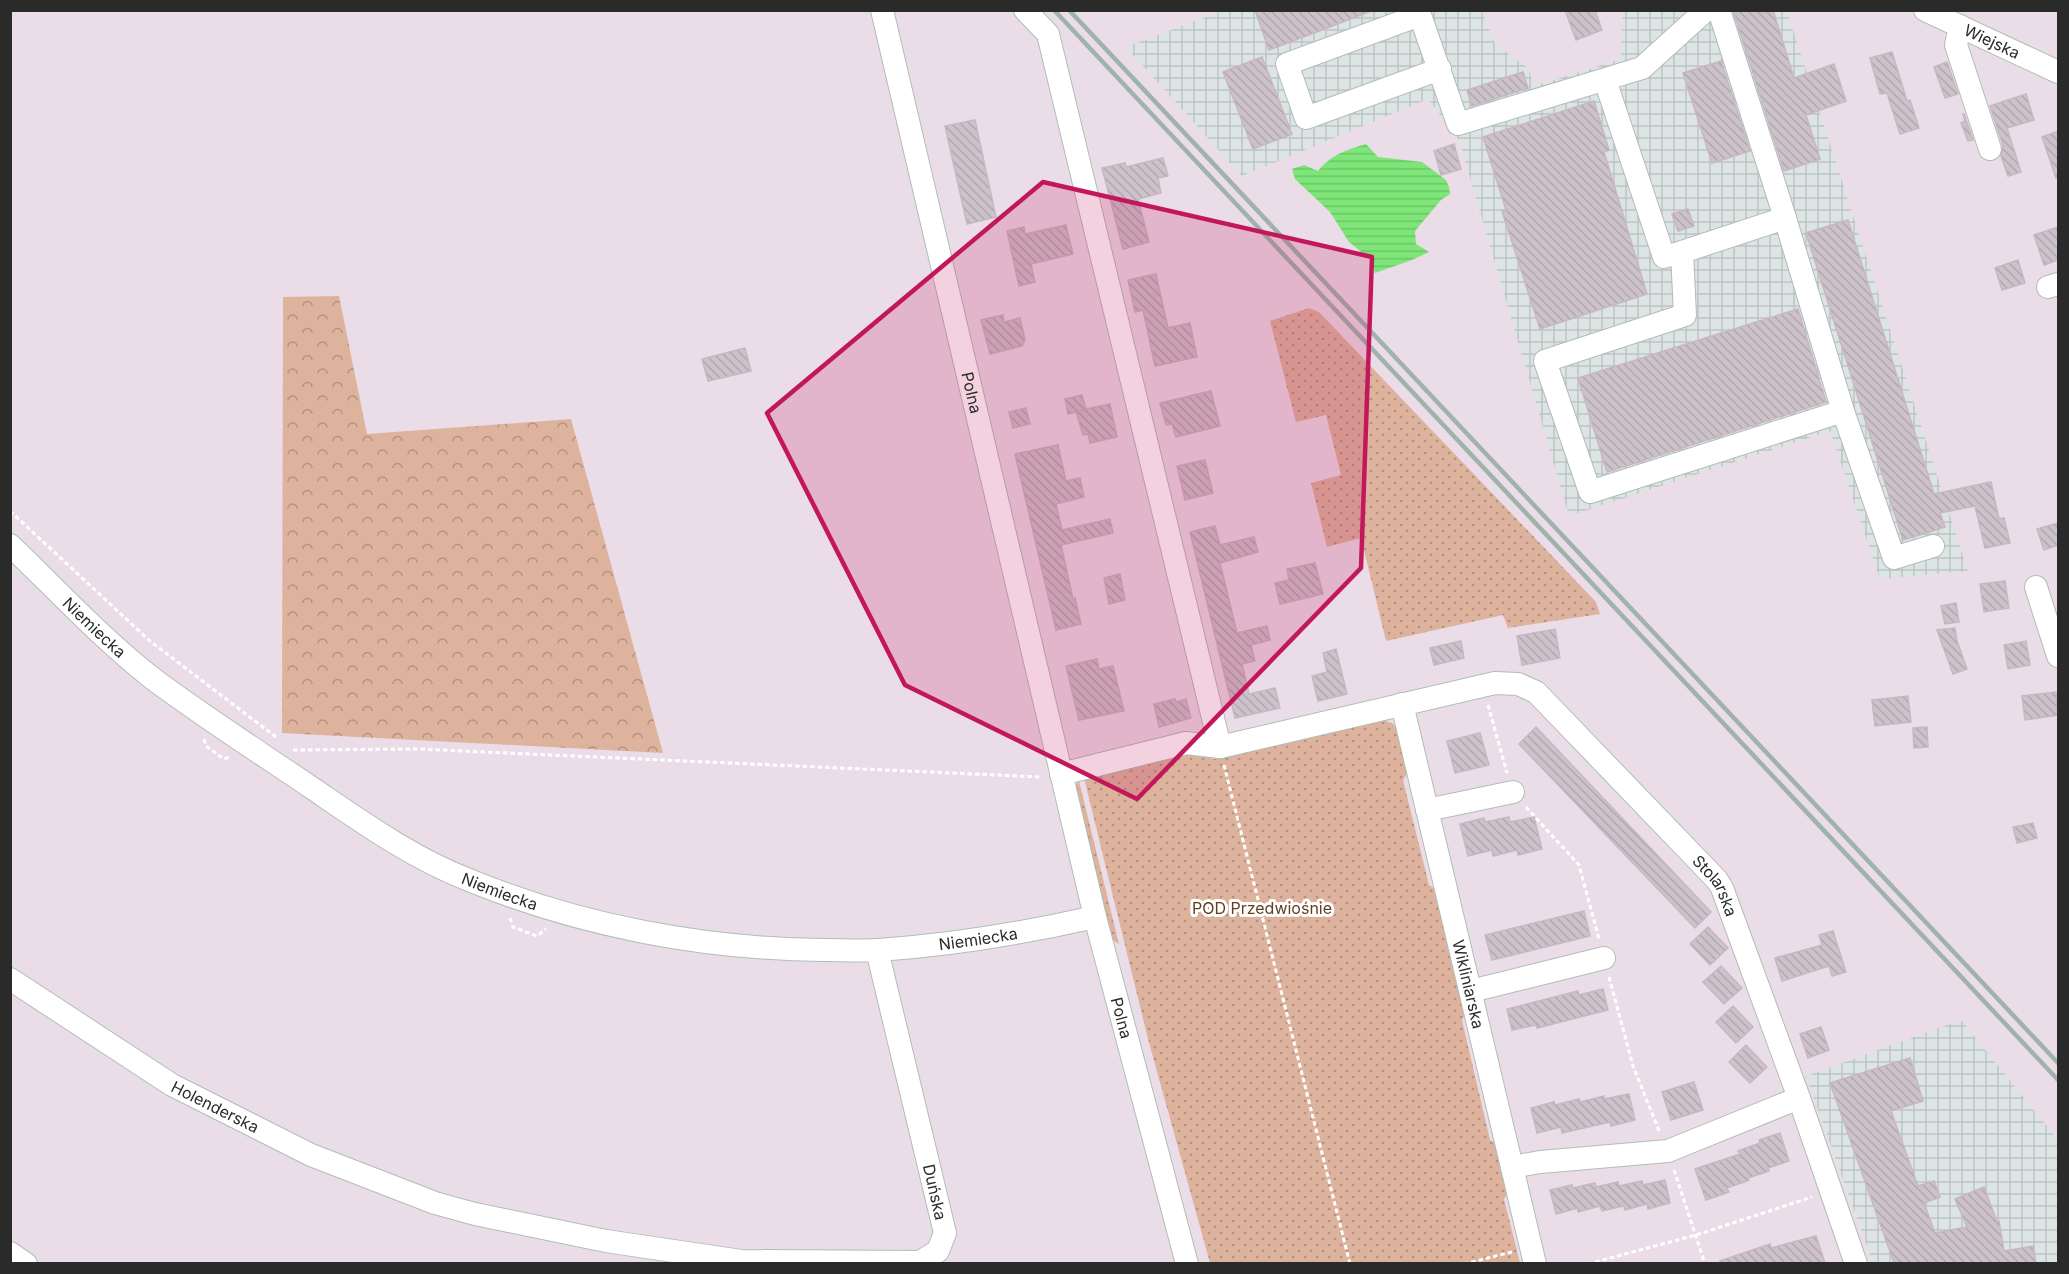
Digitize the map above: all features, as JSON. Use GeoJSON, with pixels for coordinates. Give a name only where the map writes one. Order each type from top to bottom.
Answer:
{"type":"FeatureCollection","features":[{"type":"Feature","properties":{"kind":"street","name":"Polna"},"geometry":{"type":"LineString","coordinates":[[882,10],[1095,917],[1187,1263]]}},
{"type":"Feature","properties":{"kind":"street"},"geometry":{"type":"LineString","coordinates":[[1025,10],[1048,34],[1221,752]]}},
{"type":"Feature","properties":{"kind":"street"},"geometry":{"type":"LineString","coordinates":[[1440,69],[1306,118],[1287,64],[1420,15],[1440,69],[1458,124],[1642,68],[1706,10]]}},
{"type":"Feature","properties":{"kind":"street"},"geometry":{"type":"LineString","coordinates":[[1719,10],[1843,411],[1894,558],[1933,546]]}},
{"type":"Feature","properties":{"kind":"street","name":"Wiejska"},"geometry":{"type":"LineString","coordinates":[[1925,10],[2058,72]]}},
{"type":"Feature","properties":{"kind":"street"},"geometry":{"type":"LineString","coordinates":[[1960,26],[1956,45],[1990,149]]}},
{"type":"Feature","properties":{"kind":"street"},"geometry":{"type":"LineString","coordinates":[[1605,80],[1664,257],[1785,218]]}},
{"type":"Feature","properties":{"kind":"street"},"geometry":{"type":"LineString","coordinates":[[1682,252],[1685,315],[1545,362],[1590,492],[1843,411]]}},
{"type":"Feature","properties":{"kind":"street","name":"Niemiecka"},"geometry":{"type":"LineString","coordinates":[[10,545],[96,628],[151,676],[230,733],[397,845],[466,880],[535,905],[698,942],[784,950],[877,950],[967,941],[1063,925],[1095,917]]}},
{"type":"Feature","properties":{"kind":"street"},"geometry":{"type":"LineString","coordinates":[[2036,587],[2058,656]]}},
{"type":"Feature","properties":{"kind":"street","name":"Stolarska"},"geometry":{"type":"LineString","coordinates":[[1402,705],[1489,684],[1506,682],[1528,688],[1544,698],[1709,872],[1722,888],[1856,1263]]}},
{"type":"Feature","properties":{"kind":"street"},"geometry":{"type":"LineString","coordinates":[[1061,774],[1186,743],[1221,752],[1402,705]]}},
{"type":"Feature","properties":{"kind":"street","name":"Wikliniarska"},"geometry":{"type":"LineString","coordinates":[[1402,705],[1535,1263]]}},
{"type":"Feature","properties":{"kind":"street"},"geometry":{"type":"LineString","coordinates":[[1427,810],[1513,792]]}},
{"type":"Feature","properties":{"kind":"street","name":"Duńska"},"geometry":{"type":"LineString","coordinates":[[435,1203],[475,1214],[606,1241],[741,1261],[920,1262],[938,1251],[945,1233],[877,950]]}},
{"type":"Feature","properties":{"kind":"street"},"geometry":{"type":"LineString","coordinates":[[1472,991],[1604,958]]}},
{"type":"Feature","properties":{"kind":"street","name":"Holenderska"},"geometry":{"type":"LineString","coordinates":[[10,979],[172,1085],[311,1155],[435,1203]]}},
{"type":"Feature","properties":{"kind":"street"},"geometry":{"type":"LineString","coordinates":[[1512,1167],[1533,1163],[1668,1151],[1798,1098]]}},
{"type":"Feature","properties":{"kind":"street"},"geometry":{"type":"LineString","coordinates":[[10,1253],[26,1263]]}},
{"type":"Feature","properties":{"kind":"path"},"geometry":{"type":"LineString","coordinates":[[10,510],[150,641],[283,743]]}},
{"type":"Feature","properties":{"kind":"path"},"geometry":{"type":"LineString","coordinates":[[203,737],[206,746],[224,759],[232,757]]}},
{"type":"Feature","properties":{"kind":"path"},"geometry":{"type":"LineString","coordinates":[[293,750],[418,749],[1049,777],[1061,774]]}},
{"type":"Feature","properties":{"kind":"path"},"geometry":{"type":"LineString","coordinates":[[1221,752],[1350,1263]]}},
{"type":"Feature","properties":{"kind":"path"},"geometry":{"type":"LineString","coordinates":[[510,917],[513,927],[537,936],[553,923]]}},
{"type":"Feature","properties":{"kind":"path"},"geometry":{"type":"LineString","coordinates":[[1588,1263],[1696,1235],[1831,1191]]}},
{"type":"Feature","properties":{"kind":"path"},"geometry":{"type":"LineString","coordinates":[[1464,1263],[1494,1256]]}},
{"type":"Feature","properties":{"kind":"highlighted area"},"geometry":{"type":"Polygon","coordinates":[[[1043,182],[1372,257],[1361,568],[1137,799],[905,685],[767,413],[1043,182]]]}},
{"type":"Feature","properties":{"kind":"shaded area"},"geometry":{"type":"Polygon","coordinates":[[[1222,11],[1482,11],[1495,44],[1528,68],[1534,86],[1621,59],[1623,11],[1787,11],[1968,571],[1880,579],[1830,431],[1569,516],[1459,140],[1428,99],[1242,176],[1126,47],[1222,11]]]}},
{"type":"Feature","properties":{"kind":"shaded area"},"geometry":{"type":"Polygon","coordinates":[[[1366,144],[1378,157],[1422,162],[1446,180],[1450,194],[1441,200],[1415,231],[1416,244],[1429,252],[1375,273],[1370,259],[1349,242],[1330,212],[1295,179],[1292,169],[1304,165],[1318,171],[1339,154],[1366,144]]]}},
{"type":"Feature","properties":{"kind":"shaded area"},"geometry":{"type":"Polygon","coordinates":[[[1961,1020],[2058,1140],[2058,1263],[1873,1263],[1806,1076],[1961,1020]]]}},
{"type":"Feature","properties":{"kind":"green space"},"geometry":{"type":"Polygon","coordinates":[[[339,296],[367,434],[571,419],[663,753],[282,733],[283,297],[339,296]]]}},
{"type":"Feature","properties":{"kind":"green space"},"geometry":{"type":"Polygon","coordinates":[[[1309,308],[1319,312],[1596,602],[1600,614],[1508,628],[1503,615],[1386,641],[1361,538],[1327,547],[1311,483],[1341,475],[1326,415],[1296,422],[1270,321],[1309,308]]]}},
{"type":"Feature","properties":{"kind":"green space","name":"POD Przedwiośnie"},"geometry":{"type":"Polygon","coordinates":[[[1382,720],[1392,723],[1397,728],[1409,771],[1403,780],[1429,885],[1438,891],[1467,1012],[1462,1020],[1490,1140],[1499,1145],[1510,1191],[1504,1199],[1520,1263],[1210,1263],[1148,1039],[1084,778],[1189,752],[1215,759],[1382,720]]]}},
{"type":"Feature","properties":{"kind":"green space"},"geometry":{"type":"Polygon","coordinates":[[[1079,781],[1119,944],[1111,939],[1074,786],[1079,781]]]}},
{"type":"Feature","properties":{"kind":"building"},"geometry":{"type":"Polygon","coordinates":[[[1255,10],[1369,10],[1369,12],[1269,50],[1255,10]]]}},
{"type":"Feature","properties":{"kind":"building"},"geometry":{"type":"Polygon","coordinates":[[[1565,10],[1595,10],[1602,30],[1576,40],[1565,10]]]}},
{"type":"Feature","properties":{"kind":"building"},"geometry":{"type":"Polygon","coordinates":[[[1733,10],[1773,10],[1794,78],[1834,64],[1846,101],[1806,115],[1820,159],[1784,171],[1733,10]]]}},
{"type":"Feature","properties":{"kind":"building"},"geometry":{"type":"Polygon","coordinates":[[[1892,52],[1907,101],[1910,100],[1919,128],[1900,134],[1887,93],[1880,94],[1870,58],[1892,52]]]}},
{"type":"Feature","properties":{"kind":"building"},"geometry":{"type":"Polygon","coordinates":[[[1262,57],[1292,134],[1253,149],[1223,72],[1262,57]]]}},
{"type":"Feature","properties":{"kind":"building"},"geometry":{"type":"Polygon","coordinates":[[[1721,61],[1750,151],[1712,163],[1683,73],[1721,61]]]}},
{"type":"Feature","properties":{"kind":"building"},"geometry":{"type":"Polygon","coordinates":[[[1947,62],[1958,94],[1945,98],[1934,67],[1947,62]]]}},
{"type":"Feature","properties":{"kind":"building"},"geometry":{"type":"Polygon","coordinates":[[[1523,72],[1528,88],[1472,106],[1467,90],[1523,72]]]}},
{"type":"Feature","properties":{"kind":"building"},"geometry":{"type":"Polygon","coordinates":[[[2026,94],[2034,120],[2007,128],[2021,172],[2008,176],[2001,156],[2003,145],[1990,106],[2026,94]]]}},
{"type":"Feature","properties":{"kind":"building"},"geometry":{"type":"Polygon","coordinates":[[[1594,101],[1609,150],[1604,152],[1647,294],[1540,329],[1502,211],[1506,210],[1483,137],[1594,101]]]}},
{"type":"Feature","properties":{"kind":"building"},"geometry":{"type":"Polygon","coordinates":[[[1963,114],[1973,140],[1968,141],[1961,123],[1965,121],[1963,114]]]}},
{"type":"Feature","properties":{"kind":"building"},"geometry":{"type":"Polygon","coordinates":[[[975,120],[996,217],[967,224],[945,126],[975,120]]]}},
{"type":"Feature","properties":{"kind":"building"},"geometry":{"type":"Polygon","coordinates":[[[2058,131],[2058,178],[2056,178],[2042,137],[2058,131]]]}},
{"type":"Feature","properties":{"kind":"building"},"geometry":{"type":"Polygon","coordinates":[[[1454,144],[1461,169],[1441,175],[1434,151],[1454,144]]]}},
{"type":"Feature","properties":{"kind":"building"},"geometry":{"type":"Polygon","coordinates":[[[1163,158],[1168,176],[1158,178],[1161,193],[1138,199],[1149,242],[1123,249],[1102,168],[1125,163],[1126,167],[1163,158]]]}},
{"type":"Feature","properties":{"kind":"building"},"geometry":{"type":"Polygon","coordinates":[[[1688,209],[1694,226],[1678,231],[1672,214],[1688,209]]]}},
{"type":"Feature","properties":{"kind":"building"},"geometry":{"type":"Polygon","coordinates":[[[1848,220],[1934,494],[1991,482],[1999,519],[2004,518],[2010,543],[1985,548],[1975,506],[1940,513],[1945,527],[1903,540],[1806,233],[1848,220]]]}},
{"type":"Feature","properties":{"kind":"building"},"geometry":{"type":"Polygon","coordinates":[[[1066,225],[1073,254],[1031,264],[1035,282],[1019,286],[1007,231],[1024,227],[1025,234],[1066,225]]]}},
{"type":"Feature","properties":{"kind":"building"},"geometry":{"type":"Polygon","coordinates":[[[2058,227],[2058,260],[2044,265],[2034,235],[2058,227]]]}},
{"type":"Feature","properties":{"kind":"building"},"geometry":{"type":"Polygon","coordinates":[[[2018,260],[2025,283],[2002,290],[1995,268],[2018,260]]]}},
{"type":"Feature","properties":{"kind":"building"},"geometry":{"type":"Polygon","coordinates":[[[1156,274],[1168,328],[1190,323],[1197,357],[1155,366],[1143,310],[1135,312],[1128,280],[1156,274]]]}},
{"type":"Feature","properties":{"kind":"building"},"geometry":{"type":"Polygon","coordinates":[[[1798,309],[1826,402],[1607,472],[1578,378],[1798,309]]]}},
{"type":"Feature","properties":{"kind":"building"},"geometry":{"type":"Polygon","coordinates":[[[1003,315],[1004,322],[1020,318],[1025,340],[1022,346],[990,354],[981,320],[1003,315]]]}},
{"type":"Feature","properties":{"kind":"building"},"geometry":{"type":"Polygon","coordinates":[[[745,348],[751,371],[708,381],[702,359],[745,348]]]}},
{"type":"Feature","properties":{"kind":"building"},"geometry":{"type":"Polygon","coordinates":[[[1211,391],[1220,426],[1176,437],[1172,424],[1166,425],[1160,403],[1211,391]]]}},
{"type":"Feature","properties":{"kind":"building"},"geometry":{"type":"Polygon","coordinates":[[[1082,395],[1086,409],[1078,411],[1110,404],[1117,437],[1090,443],[1088,434],[1083,435],[1076,412],[1068,414],[1065,399],[1082,395]]]}},
{"type":"Feature","properties":{"kind":"building"},"geometry":{"type":"Polygon","coordinates":[[[1026,408],[1030,424],[1013,428],[1009,412],[1026,408]]]}},
{"type":"Feature","properties":{"kind":"building"},"geometry":{"type":"Polygon","coordinates":[[[1058,445],[1066,481],[1080,478],[1084,497],[1056,504],[1062,530],[1110,519],[1113,533],[1061,545],[1081,624],[1056,630],[1015,454],[1058,445]]]}},
{"type":"Feature","properties":{"kind":"building"},"geometry":{"type":"Polygon","coordinates":[[[1205,460],[1213,493],[1185,500],[1177,466],[1205,460]]]}},
{"type":"Feature","properties":{"kind":"building"},"geometry":{"type":"Polygon","coordinates":[[[2058,523],[2058,545],[2044,550],[2037,529],[2058,523]]]}},
{"type":"Feature","properties":{"kind":"building"},"geometry":{"type":"Polygon","coordinates":[[[1215,526],[1220,545],[1254,537],[1258,552],[1220,563],[1237,633],[1267,626],[1270,640],[1251,645],[1255,661],[1242,664],[1249,694],[1275,688],[1280,708],[1235,718],[1190,532],[1215,526]]]}},
{"type":"Feature","properties":{"kind":"building"},"geometry":{"type":"Polygon","coordinates":[[[1315,563],[1323,594],[1280,604],[1275,583],[1289,580],[1287,569],[1315,563]]]}},
{"type":"Feature","properties":{"kind":"building"},"geometry":{"type":"Polygon","coordinates":[[[1120,574],[1125,600],[1109,604],[1104,578],[1120,574]]]}},
{"type":"Feature","properties":{"kind":"building"},"geometry":{"type":"Polygon","coordinates":[[[2005,581],[2009,608],[1984,612],[1980,584],[2005,581]]]}},
{"type":"Feature","properties":{"kind":"building"},"geometry":{"type":"Polygon","coordinates":[[[1956,603],[1959,622],[1945,624],[1941,606],[1956,603]]]}},
{"type":"Feature","properties":{"kind":"building"},"geometry":{"type":"Polygon","coordinates":[[[1955,628],[1967,669],[1953,674],[1937,630],[1955,628]]]}},
{"type":"Feature","properties":{"kind":"building"},"geometry":{"type":"Polygon","coordinates":[[[1555,629],[1560,658],[1522,665],[1517,636],[1555,629]]]}},
{"type":"Feature","properties":{"kind":"building"},"geometry":{"type":"Polygon","coordinates":[[[1461,641],[1464,658],[1434,665],[1430,648],[1461,641]]]}},
{"type":"Feature","properties":{"kind":"building"},"geometry":{"type":"Polygon","coordinates":[[[2026,641],[2030,665],[2008,669],[2004,645],[2026,641]]]}},
{"type":"Feature","properties":{"kind":"building"},"geometry":{"type":"Polygon","coordinates":[[[1336,649],[1347,694],[1318,701],[1312,676],[1327,672],[1323,653],[1336,649]]]}},
{"type":"Feature","properties":{"kind":"building"},"geometry":{"type":"Polygon","coordinates":[[[1097,659],[1099,669],[1113,666],[1124,711],[1079,720],[1066,666],[1097,659]]]}},
{"type":"Feature","properties":{"kind":"building"},"geometry":{"type":"Polygon","coordinates":[[[2056,692],[2058,715],[2025,720],[2022,696],[2056,692]]]}},
{"type":"Feature","properties":{"kind":"building"},"geometry":{"type":"Polygon","coordinates":[[[1908,696],[1911,722],[1875,726],[1872,700],[1908,696]]]}},
{"type":"Feature","properties":{"kind":"building"},"geometry":{"type":"Polygon","coordinates":[[[1175,699],[1176,702],[1186,699],[1191,718],[1159,727],[1154,704],[1175,699]]]}},
{"type":"Feature","properties":{"kind":"building"},"geometry":{"type":"Polygon","coordinates":[[[1536,727],[1711,912],[1695,928],[1519,744],[1536,727]]]}},
{"type":"Feature","properties":{"kind":"building"},"geometry":{"type":"Polygon","coordinates":[[[1927,727],[1928,747],[1914,748],[1913,728],[1927,727]]]}},
{"type":"Feature","properties":{"kind":"building"},"geometry":{"type":"Polygon","coordinates":[[[1480,733],[1489,765],[1455,773],[1447,741],[1480,733]]]}},
{"type":"Feature","properties":{"kind":"building"},"geometry":{"type":"Polygon","coordinates":[[[1509,817],[1510,822],[1534,817],[1542,849],[1518,855],[1517,850],[1493,856],[1492,850],[1468,856],[1460,824],[1484,818],[1485,822],[1509,817]]]}},
{"type":"Feature","properties":{"kind":"building"},"geometry":{"type":"Polygon","coordinates":[[[2033,823],[2037,838],[2017,843],[2013,827],[2033,823]]]}},
{"type":"Feature","properties":{"kind":"building"},"geometry":{"type":"Polygon","coordinates":[[[1584,911],[1590,936],[1492,960],[1485,935],[1584,911]]]}},
{"type":"Feature","properties":{"kind":"building"},"geometry":{"type":"Polygon","coordinates":[[[1708,927],[1728,948],[1710,965],[1690,944],[1708,927]]]}},
{"type":"Feature","properties":{"kind":"building"},"geometry":{"type":"Polygon","coordinates":[[[1833,931],[1846,972],[1832,976],[1829,966],[1782,981],[1775,958],[1822,945],[1819,935],[1833,931]]]}},
{"type":"Feature","properties":{"kind":"building"},"geometry":{"type":"Polygon","coordinates":[[[1721,966],[1742,988],[1724,1004],[1703,982],[1721,966]]]}},
{"type":"Feature","properties":{"kind":"building"},"geometry":{"type":"Polygon","coordinates":[[[1603,989],[1608,1010],[1537,1028],[1536,1025],[1512,1030],[1507,1009],[1578,991],[1579,995],[1603,989]]]}},
{"type":"Feature","properties":{"kind":"building"},"geometry":{"type":"Polygon","coordinates":[[[1733,1006],[1753,1027],[1736,1043],[1716,1022],[1733,1006]]]}},
{"type":"Feature","properties":{"kind":"building"},"geometry":{"type":"Polygon","coordinates":[[[1821,1027],[1829,1050],[1808,1058],[1800,1034],[1821,1027]]]}},
{"type":"Feature","properties":{"kind":"building"},"geometry":{"type":"Polygon","coordinates":[[[1746,1045],[1767,1067],[1750,1083],[1729,1062],[1746,1045]]]}},
{"type":"Feature","properties":{"kind":"building"},"geometry":{"type":"Polygon","coordinates":[[[1910,1058],[1923,1101],[1891,1111],[1918,1186],[1934,1181],[1940,1197],[1924,1203],[1935,1233],[1967,1227],[1955,1199],[1984,1187],[1997,1222],[1999,1221],[2004,1251],[2033,1246],[2036,1263],[1894,1263],[1830,1083],[1910,1058]]]}},
{"type":"Feature","properties":{"kind":"building"},"geometry":{"type":"Polygon","coordinates":[[[1694,1082],[1703,1110],[1671,1120],[1662,1092],[1694,1082]]]}},
{"type":"Feature","properties":{"kind":"building"},"geometry":{"type":"Polygon","coordinates":[[[1629,1094],[1635,1120],[1611,1126],[1610,1122],[1562,1133],[1561,1127],[1537,1133],[1531,1108],[1554,1102],[1555,1105],[1579,1099],[1580,1102],[1604,1096],[1604,1099],[1629,1094]]]}},
{"type":"Feature","properties":{"kind":"building"},"geometry":{"type":"Polygon","coordinates":[[[1780,1133],[1789,1161],[1768,1168],[1769,1171],[1727,1188],[1729,1192],[1706,1200],[1695,1169],[1740,1154],[1738,1151],[1760,1143],[1759,1140],[1780,1133]]]}},
{"type":"Feature","properties":{"kind":"building"},"geometry":{"type":"Polygon","coordinates":[[[1665,1180],[1670,1203],[1648,1209],[1647,1204],[1625,1210],[1624,1206],[1602,1211],[1600,1206],[1578,1212],[1578,1208],[1556,1214],[1550,1190],[1595,1183],[1596,1187],[1618,1182],[1619,1186],[1642,1181],[1643,1185],[1665,1180]]]}},
{"type":"Feature","properties":{"kind":"building"},"geometry":{"type":"Polygon","coordinates":[[[1816,1236],[1825,1263],[1721,1263],[1720,1261],[1770,1244],[1771,1248],[1816,1236]]]}},
{"type":"Feature","properties":{"kind":"railway"},"geometry":{"type":"LineString","coordinates":[[1054,10],[2058,1080]]}},
{"type":"Feature","properties":{"kind":"railway"},"geometry":{"type":"LineString","coordinates":[[1069,10],[2058,1063]]}}]}
